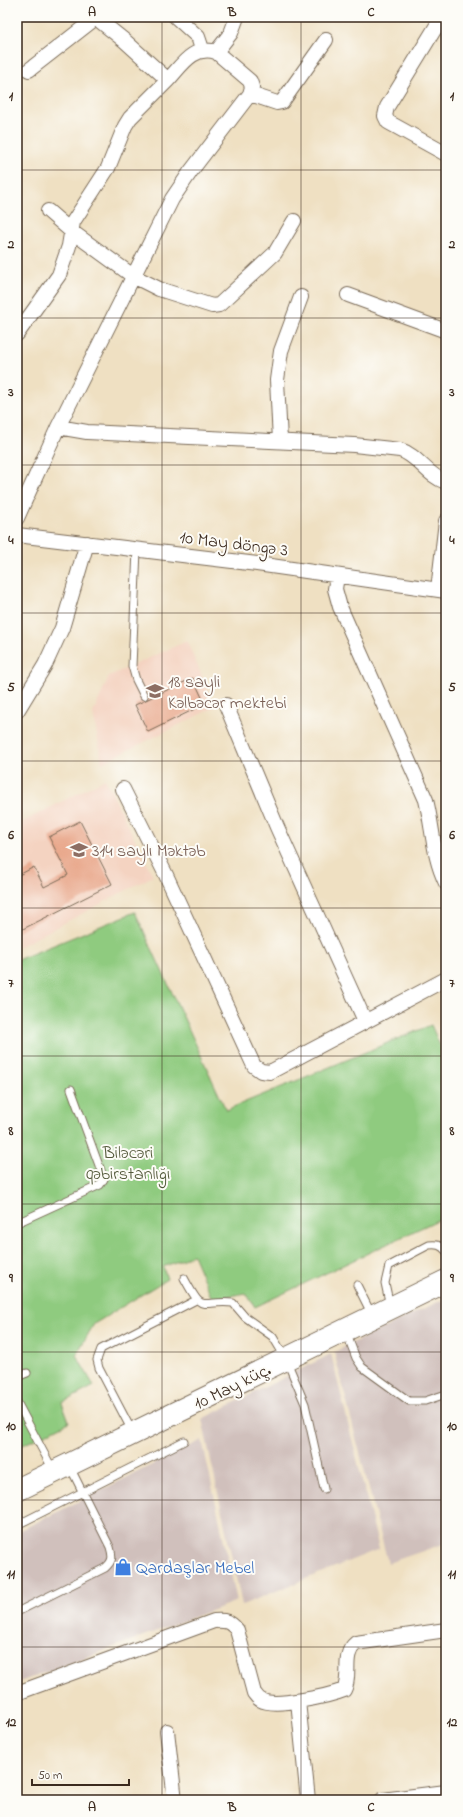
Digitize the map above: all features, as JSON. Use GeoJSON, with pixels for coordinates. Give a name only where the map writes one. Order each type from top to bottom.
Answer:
{"type":"FeatureCollection","features":[{"type":"Feature","properties":{"kind":"main road","name":"10 May küç."},"geometry":{"type":"LineString","coordinates":[[17,1490],[446,1281]]}},
{"type":"Feature","properties":{"kind":"street"},"geometry":{"type":"LineString","coordinates":[[29,70],[96,17],[168,80]]}},
{"type":"Feature","properties":{"kind":"street"},"geometry":{"type":"LineString","coordinates":[[176,17],[198,37],[202,49]]}},
{"type":"Feature","properties":{"kind":"street"},"geometry":{"type":"LineString","coordinates":[[216,52],[231,33],[237,17]]}},
{"type":"Feature","properties":{"kind":"street"},"geometry":{"type":"LineString","coordinates":[[442,17],[387,107],[385,116],[388,122],[446,154]]}},
{"type":"Feature","properties":{"kind":"street"},"geometry":{"type":"LineString","coordinates":[[250,94],[278,103],[282,102],[326,40]]}},
{"type":"Feature","properties":{"kind":"street"},"geometry":{"type":"LineString","coordinates":[[17,334],[58,275],[69,246],[71,231],[77,214],[108,168],[125,126],[130,118],[191,56],[202,49],[216,52],[250,81],[252,87],[250,94],[176,193],[58,427],[17,518]]}},
{"type":"Feature","properties":{"kind":"street"},"geometry":{"type":"LineString","coordinates":[[48,211],[71,231],[146,284],[172,294],[212,306],[219,305],[275,253],[294,221]]}},
{"type":"Feature","properties":{"kind":"street"},"geometry":{"type":"LineString","coordinates":[[348,295],[446,331]]}},
{"type":"Feature","properties":{"kind":"street"},"geometry":{"type":"LineString","coordinates":[[280,441],[278,380],[281,351],[301,298]]}},
{"type":"Feature","properties":{"kind":"street"},"geometry":{"type":"LineString","coordinates":[[58,427],[87,432],[354,445],[400,450],[407,452],[433,476],[446,482]]}},
{"type":"Feature","properties":{"kind":"street"},"geometry":{"type":"LineString","coordinates":[[442,590],[446,520]]}},
{"type":"Feature","properties":{"kind":"street","name":"10 May döngə 3"},"geometry":{"type":"LineString","coordinates":[[17,536],[257,564],[442,590]]}},
{"type":"Feature","properties":{"kind":"street"},"geometry":{"type":"LineString","coordinates":[[17,711],[45,665],[62,628],[87,543]]}},
{"type":"Feature","properties":{"kind":"street"},"geometry":{"type":"LineString","coordinates":[[337,576],[335,589],[340,607],[426,800],[432,822],[434,852],[439,870],[446,883]]}},
{"type":"Feature","properties":{"kind":"street"},"geometry":{"type":"LineString","coordinates":[[226,705],[277,827],[365,1021]]}},
{"type":"Feature","properties":{"kind":"street"},"geometry":{"type":"LineString","coordinates":[[123,789],[166,875],[254,1066],[261,1071],[270,1072],[446,979]]}},
{"type":"Feature","properties":{"kind":"street"},"geometry":{"type":"LineString","coordinates":[[17,1693],[214,1621],[224,1620],[231,1623],[237,1630],[254,1693],[260,1700],[268,1702],[298,1701],[344,1690],[348,1680],[348,1654],[350,1647],[356,1643],[446,1630]]}},
{"type":"Feature","properties":{"kind":"street"},"geometry":{"type":"LineString","coordinates":[[298,1701],[308,1800]]}},
{"type":"Feature","properties":{"kind":"street"},"geometry":{"type":"LineString","coordinates":[[167,1731],[175,1800]]}},
{"type":"Feature","properties":{"kind":"street"},"geometry":{"type":"LineString","coordinates":[[382,1800],[446,1792]]}},
{"type":"Feature","properties":{"kind":"lane"},"geometry":{"type":"LineString","coordinates":[[137,550],[132,666],[136,680],[144,696]]}},
{"type":"Feature","properties":{"kind":"lane"},"geometry":{"type":"LineString","coordinates":[[17,1223],[100,1185],[104,1179],[103,1172],[71,1089]]}},
{"type":"Feature","properties":{"kind":"lane"},"geometry":{"type":"LineString","coordinates":[[382,1312],[385,1283],[389,1266],[429,1245],[436,1244],[443,1247],[446,1251]]}},
{"type":"Feature","properties":{"kind":"lane"},"geometry":{"type":"LineString","coordinates":[[184,1278],[196,1300],[207,1305],[233,1303],[245,1316],[273,1337],[286,1359],[304,1404],[324,1489]]}},
{"type":"Feature","properties":{"kind":"lane"},"geometry":{"type":"LineString","coordinates":[[357,1285],[382,1312]]}},
{"type":"Feature","properties":{"kind":"lane"},"geometry":{"type":"LineString","coordinates":[[133,1434],[99,1368],[98,1355],[101,1349],[196,1300]]}},
{"type":"Feature","properties":{"kind":"lane"},"geometry":{"type":"LineString","coordinates":[[345,1330],[356,1358],[362,1367],[409,1401],[425,1401],[446,1394]]}},
{"type":"Feature","properties":{"kind":"lane"},"geometry":{"type":"LineString","coordinates":[[17,1377],[27,1372]]}},
{"type":"Feature","properties":{"kind":"lane"},"geometry":{"type":"LineString","coordinates":[[17,1402],[62,1468],[83,1492],[110,1547],[112,1556],[110,1564],[105,1568],[17,1612]]}},
{"type":"Feature","properties":{"kind":"lane"},"geometry":{"type":"LineString","coordinates":[[17,1525],[184,1441]]}},
{"type":"Feature","properties":{"kind":"shaded area","name":"18 sayli Kəlbəcər mektebi"},"geometry":{"type":"Polygon","coordinates":[[[187,641],[215,707],[102,763],[93,713],[109,676],[187,641]]]}},
{"type":"Feature","properties":{"kind":"shaded area","name":"314 saylı Məktəb"},"geometry":{"type":"Polygon","coordinates":[[[105,779],[153,876],[17,948],[17,825],[105,779]]]}},
{"type":"Feature","properties":{"kind":"shaded area"},"geometry":{"type":"Polygon","coordinates":[[[446,1298],[446,1543],[388,1563],[334,1352],[446,1298]]]}},
{"type":"Feature","properties":{"kind":"shaded area"},"geometry":{"type":"Polygon","coordinates":[[[331,1354],[379,1549],[242,1605],[202,1419],[331,1354]]]}},
{"type":"Feature","properties":{"kind":"shaded area","name":"Qardaşlar Mebel"},"geometry":{"type":"Polygon","coordinates":[[[202,1440],[237,1601],[17,1683],[17,1532],[202,1440]]]}},
{"type":"Feature","properties":{"kind":"green space","name":"Biləcəri qəbirstanlığı"},"geometry":{"type":"Polygon","coordinates":[[[135,912],[226,1110],[431,1025],[446,1059],[446,1216],[255,1307],[246,1293],[212,1299],[193,1255],[163,1267],[167,1279],[94,1324],[76,1355],[94,1386],[62,1403],[69,1422],[17,1448],[17,960],[135,912]]]}},
{"type":"Feature","properties":{"kind":"building"},"geometry":{"type":"Polygon","coordinates":[[[193,678],[205,704],[148,732],[135,705],[193,678]]]}},
{"type":"Feature","properties":{"kind":"building"},"geometry":{"type":"Polygon","coordinates":[[[80,821],[112,884],[17,932],[17,876],[34,867],[44,887],[68,875],[49,837],[80,821]]]}},
{"type":"Feature","properties":{"kind":"place","name":"18 sayli Kəlbəcər mektebi"},"geometry":{"type":"Point","coordinates":[155,691]}},
{"type":"Feature","properties":{"kind":"place","name":"314 saylı Məktəb"},"geometry":{"type":"Point","coordinates":[79,850]}},
{"type":"Feature","properties":{"kind":"place","name":"Qardaşlar Mebel"},"geometry":{"type":"Point","coordinates":[123,1567]}}]}
